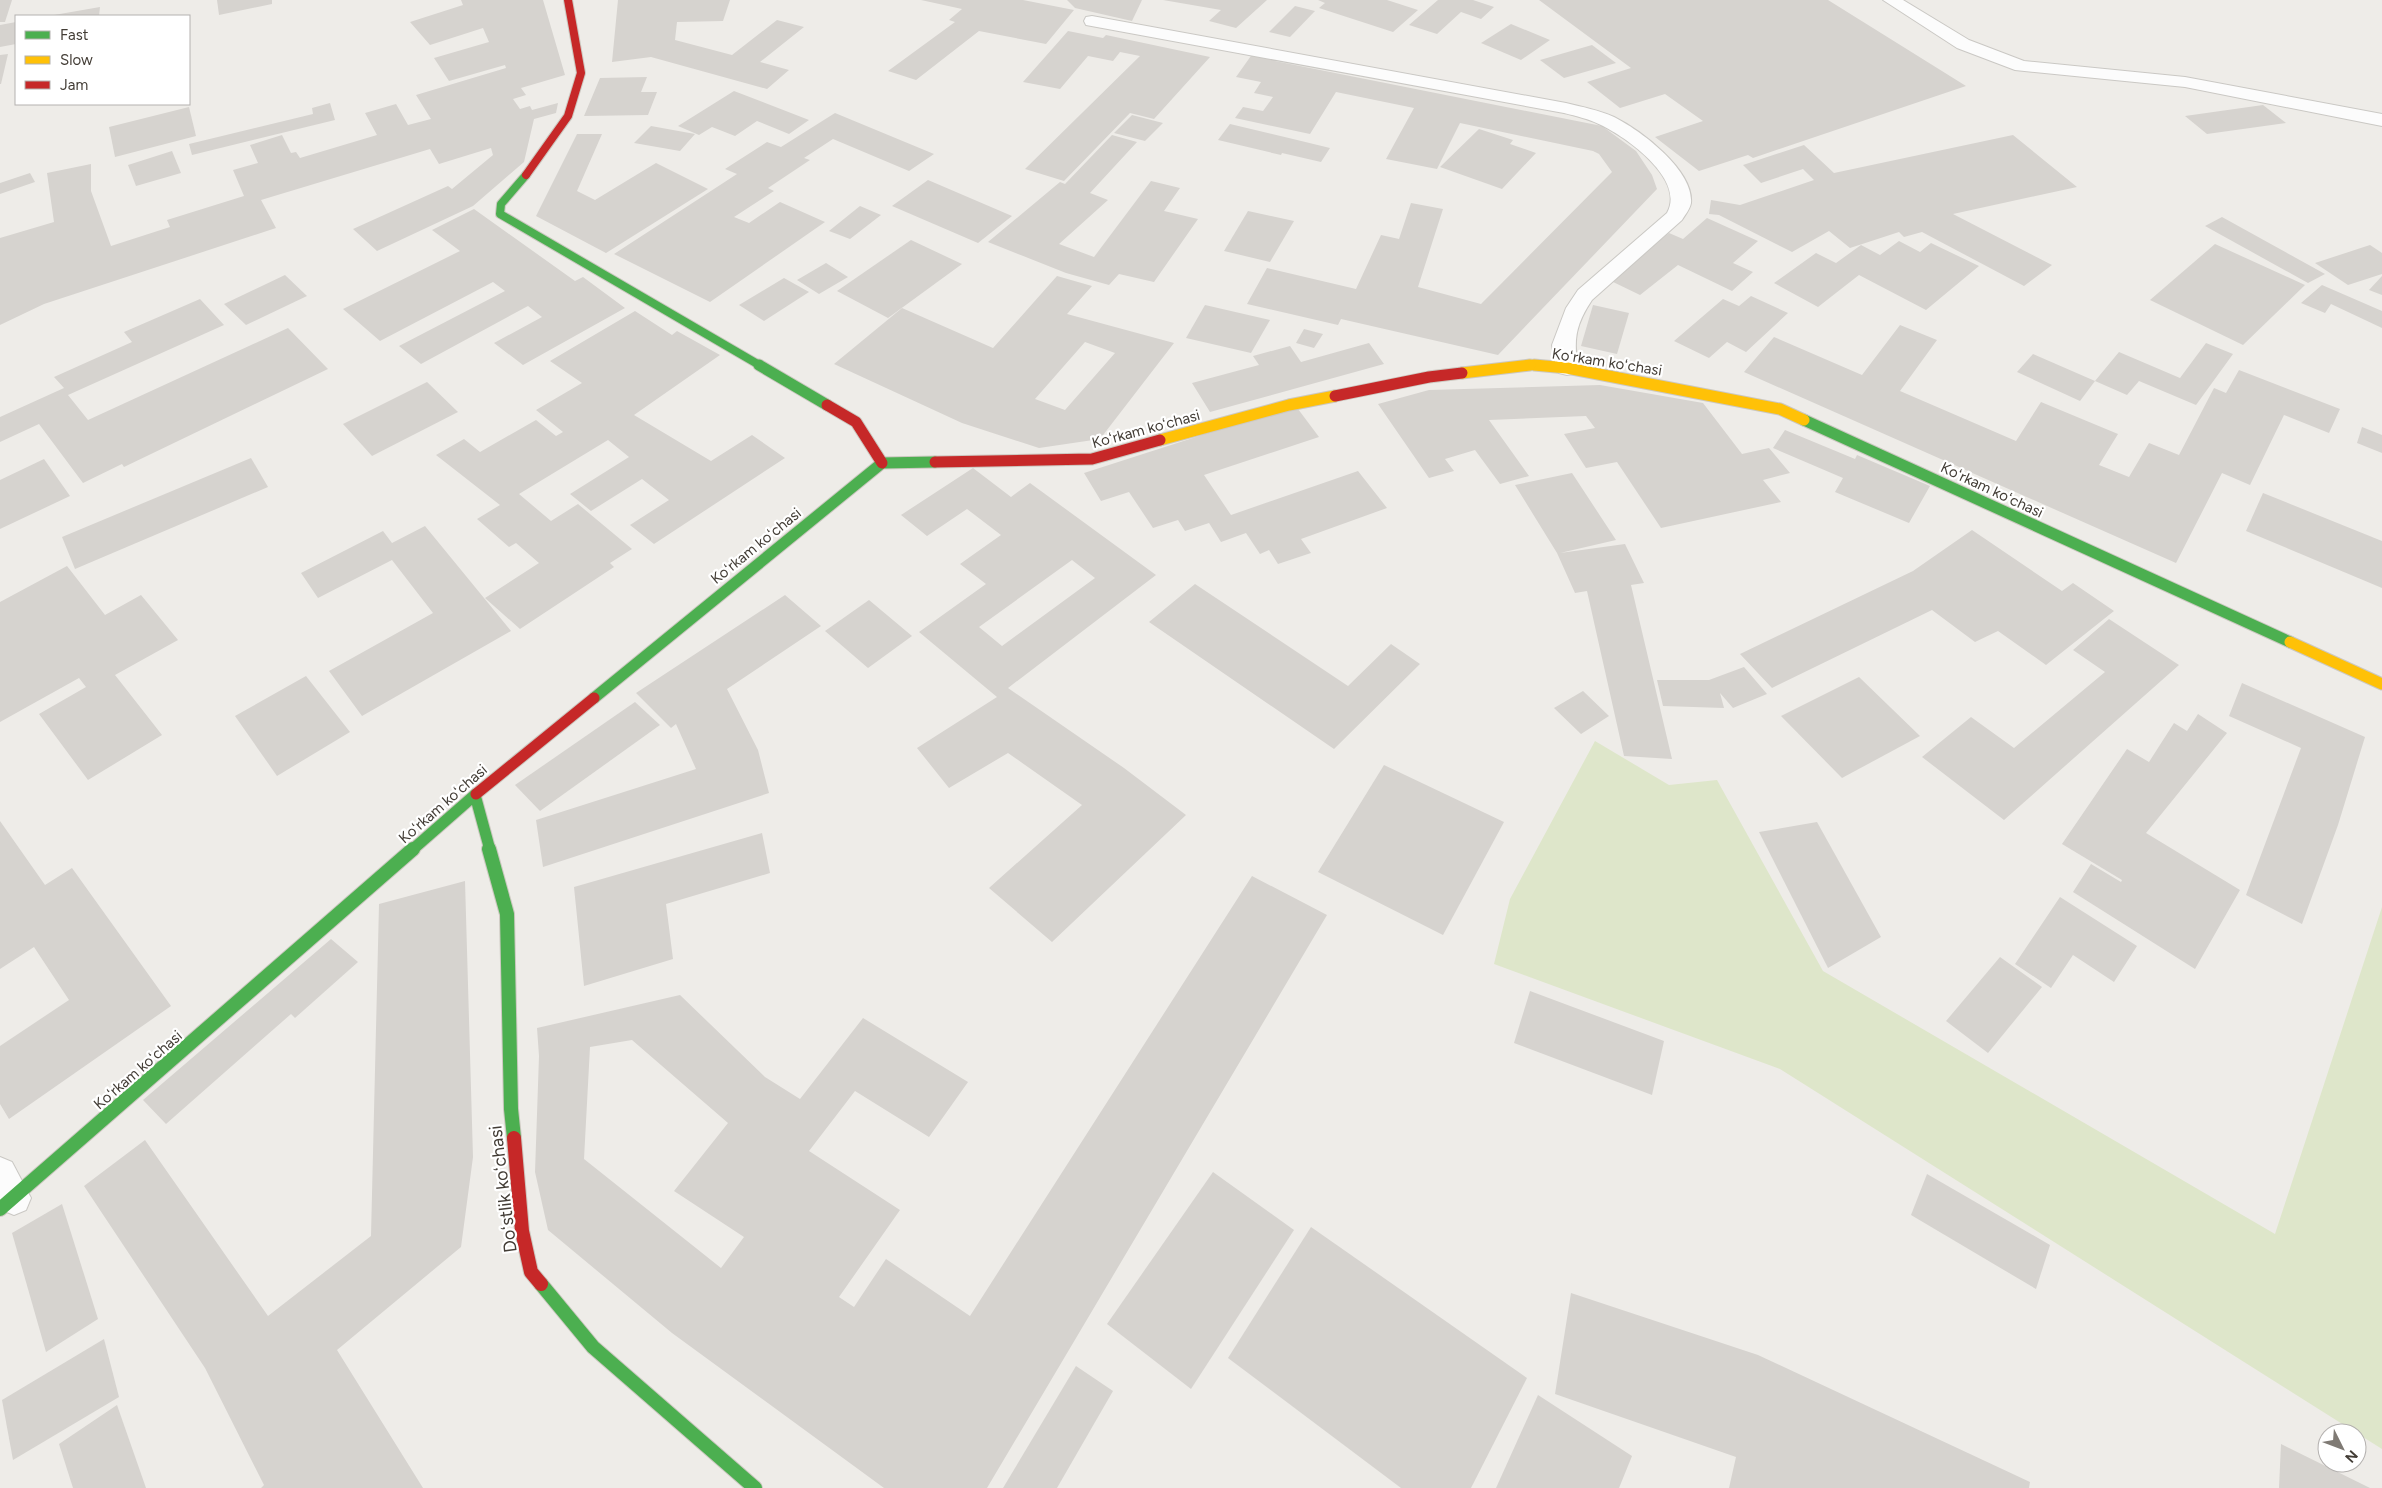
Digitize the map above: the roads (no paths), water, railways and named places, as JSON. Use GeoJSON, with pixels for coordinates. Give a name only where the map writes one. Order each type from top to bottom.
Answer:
{"type":"FeatureCollection","features":[{"type":"Feature","properties":{"kind":"street"},"geometry":{"type":"LineString","coordinates":[[568,0],[581,73],[568,116],[501,204],[500,214],[856,422],[882,463]]}},
{"type":"Feature","properties":{"kind":"street","name":"Koʻrkam koʻchasi"},"geometry":{"type":"LineString","coordinates":[[5,1194],[475,795],[882,463],[1092,459],[1289,405],[1429,377],[1532,365],[1567,368],[1780,409],[2382,684]]}},
{"type":"Feature","properties":{"kind":"street","name":"Doʻstlik koʻchasi"},"geometry":{"type":"LineString","coordinates":[[475,795],[507,914],[511,1109],[522,1231],[531,1272],[594,1347],[755,1488]]}},
{"type":"Feature","properties":{"kind":"lane"},"geometry":{"type":"LineString","coordinates":[[1890,0],[1962,44],[2021,66],[2185,82],[2382,120]]}},
{"type":"Feature","properties":{"kind":"lane"},"geometry":{"type":"LineString","coordinates":[[1092,21],[1566,108],[1605,120],[1625,130],[1658,159],[1677,184],[1681,204],[1675,216],[1585,295],[1573,313],[1563,346],[1567,368]]}}]}
